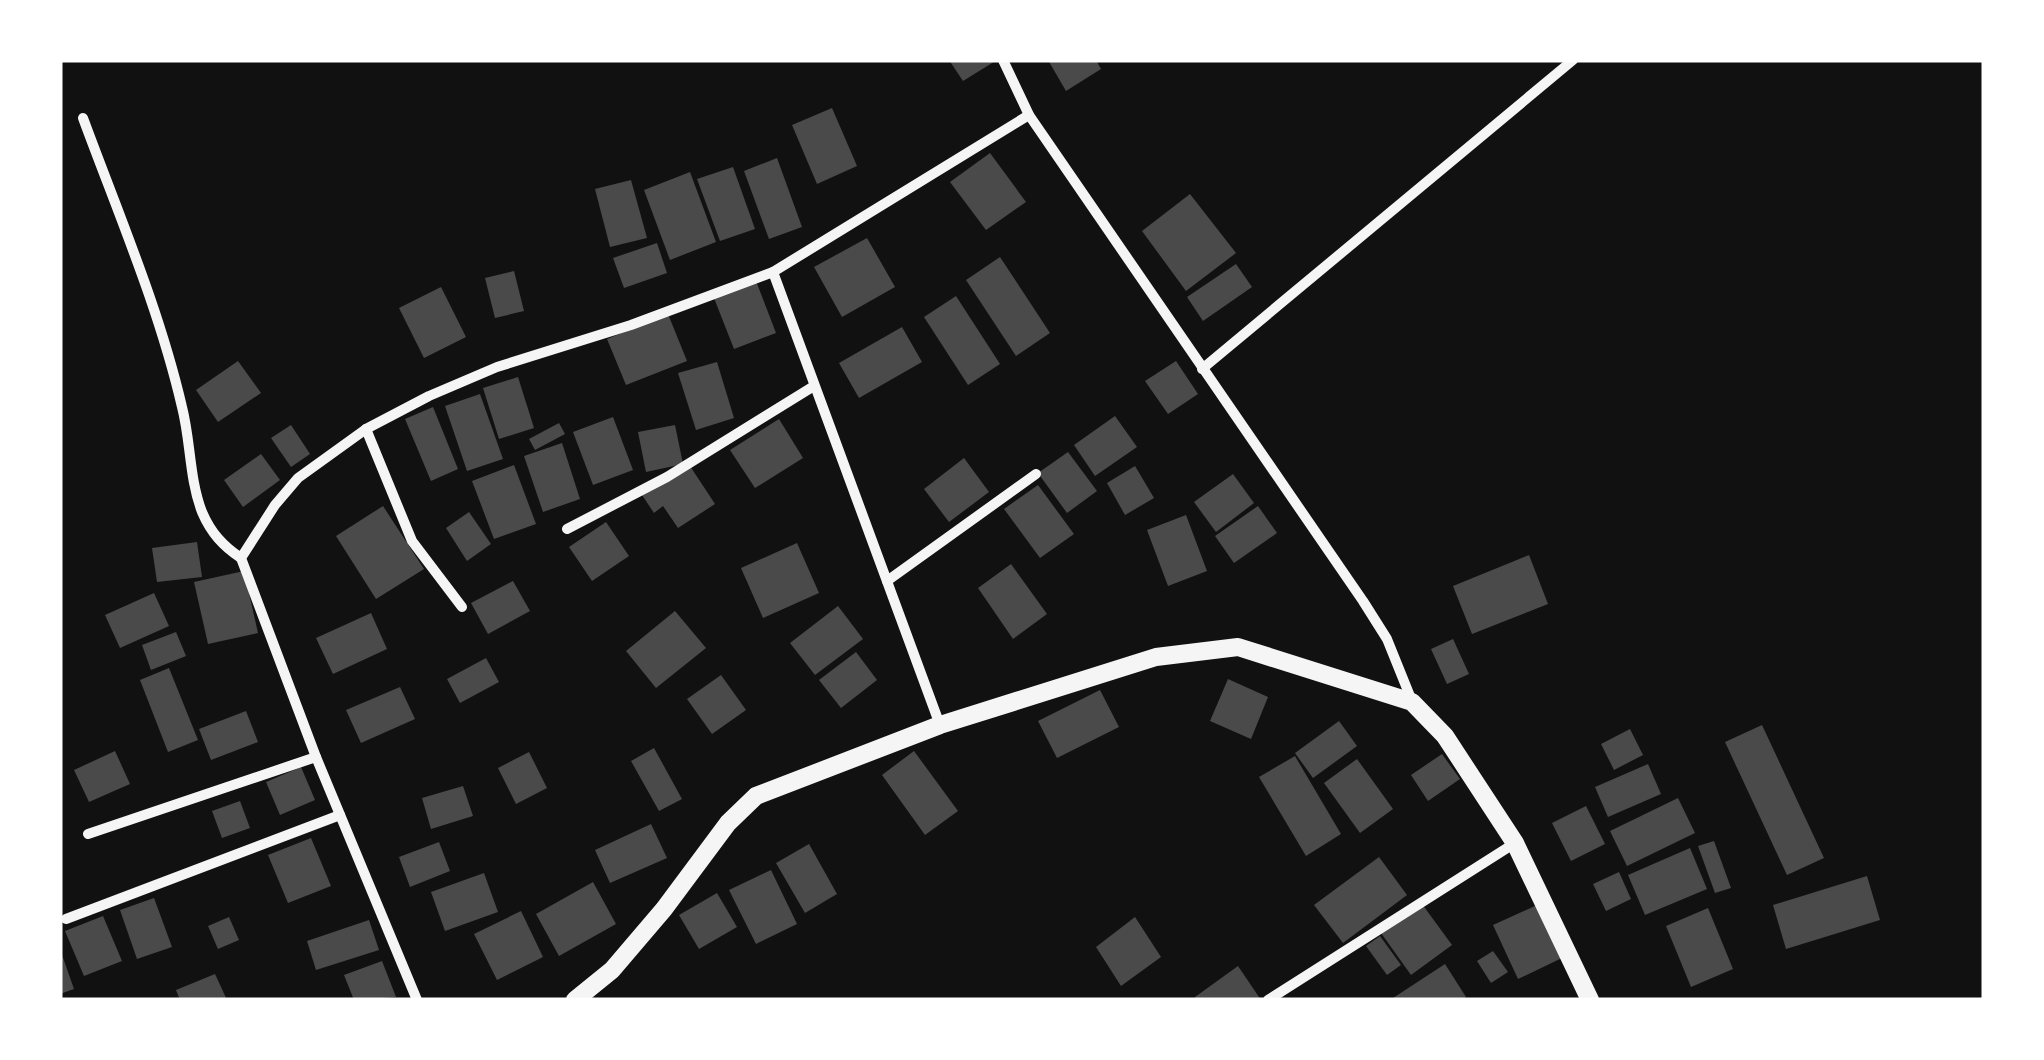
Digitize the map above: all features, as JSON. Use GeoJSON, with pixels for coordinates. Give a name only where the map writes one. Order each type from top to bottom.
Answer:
{"type":"FeatureCollection","features":[{"type":"Feature","properties":{"kind":"street"},"geometry":{"type":"LineString","coordinates":[[1003,60],[1029,115],[1387,639],[1412,702],[1445,736],[1515,843],[1590,1000]]}},
{"type":"Feature","properties":{"kind":"street"},"geometry":{"type":"LineString","coordinates":[[1202,369],[1574,60]]}},
{"type":"Feature","properties":{"kind":"street"},"geometry":{"type":"LineString","coordinates":[[241,558],[275,505],[298,478],[366,429],[428,396],[498,366],[631,326],[773,272],[1029,115]]}},
{"type":"Feature","properties":{"kind":"street"},"geometry":{"type":"LineString","coordinates":[[83,118],[144,278],[183,409],[192,476],[201,509],[217,538],[241,558],[316,757],[417,1000]]}},
{"type":"Feature","properties":{"kind":"street"},"geometry":{"type":"LineString","coordinates":[[773,272],[940,725]]}},
{"type":"Feature","properties":{"kind":"street"},"geometry":{"type":"LineString","coordinates":[[567,528],[667,477],[814,386]]}},
{"type":"Feature","properties":{"kind":"street"},"geometry":{"type":"LineString","coordinates":[[366,429],[412,540],[462,608]]}},
{"type":"Feature","properties":{"kind":"street"},"geometry":{"type":"LineString","coordinates":[[887,581],[1036,474]]}},
{"type":"Feature","properties":{"kind":"street"},"geometry":{"type":"LineString","coordinates":[[575,1000],[612,970],[748,802],[769,790],[940,725],[1156,657],[1220,647],[1251,650],[1412,702]]}},
{"type":"Feature","properties":{"kind":"street"},"geometry":{"type":"LineString","coordinates":[[88,834],[316,757]]}},
{"type":"Feature","properties":{"kind":"street"},"geometry":{"type":"LineString","coordinates":[[66,919],[340,814]]}},
{"type":"Feature","properties":{"kind":"street"},"geometry":{"type":"LineString","coordinates":[[1268,1000],[1515,843]]}},
{"type":"Feature","properties":{"kind":"building"},"geometry":{"type":"Polygon","coordinates":[[[949,60],[997,60],[963,81],[949,60]]]}},
{"type":"Feature","properties":{"kind":"building"},"geometry":{"type":"Polygon","coordinates":[[[1048,60],[1096,60],[1101,69],[1066,91],[1048,60]]]}},
{"type":"Feature","properties":{"kind":"building"},"geometry":{"type":"Polygon","coordinates":[[[832,108],[857,166],[817,184],[792,125],[832,108]]]}},
{"type":"Feature","properties":{"kind":"building"},"geometry":{"type":"Polygon","coordinates":[[[990,153],[1026,202],[986,230],[950,182],[990,153]]]}},
{"type":"Feature","properties":{"kind":"building"},"geometry":{"type":"Polygon","coordinates":[[[777,158],[802,227],[769,239],[744,171],[777,158]]]}},
{"type":"Feature","properties":{"kind":"building"},"geometry":{"type":"Polygon","coordinates":[[[733,167],[755,229],[720,241],[697,179],[733,167]]]}},
{"type":"Feature","properties":{"kind":"building"},"geometry":{"type":"Polygon","coordinates":[[[690,172],[716,242],[670,260],[644,190],[690,172]]]}},
{"type":"Feature","properties":{"kind":"building"},"geometry":{"type":"Polygon","coordinates":[[[631,180],[647,238],[610,247],[595,189],[631,180]]]}},
{"type":"Feature","properties":{"kind":"building"},"geometry":{"type":"Polygon","coordinates":[[[1190,194],[1236,253],[1186,291],[1142,231],[1190,194]]]}},
{"type":"Feature","properties":{"kind":"building"},"geometry":{"type":"Polygon","coordinates":[[[867,238],[895,287],[842,317],[814,267],[867,238]]]}},
{"type":"Feature","properties":{"kind":"building"},"geometry":{"type":"Polygon","coordinates":[[[657,243],[667,273],[624,288],[613,258],[657,243]]]}},
{"type":"Feature","properties":{"kind":"building"},"geometry":{"type":"Polygon","coordinates":[[[1000,257],[1050,333],[1016,356],[966,280],[1000,257]]]}},
{"type":"Feature","properties":{"kind":"building"},"geometry":{"type":"Polygon","coordinates":[[[1236,264],[1252,287],[1203,321],[1187,297],[1236,264]]]}},
{"type":"Feature","properties":{"kind":"building"},"geometry":{"type":"Polygon","coordinates":[[[514,271],[524,311],[495,318],[485,278],[514,271]]]}},
{"type":"Feature","properties":{"kind":"building"},"geometry":{"type":"Polygon","coordinates":[[[756,281],[776,333],[734,349],[714,298],[756,281]]]}},
{"type":"Feature","properties":{"kind":"building"},"geometry":{"type":"Polygon","coordinates":[[[441,287],[466,337],[424,358],[399,308],[441,287]]]}},
{"type":"Feature","properties":{"kind":"building"},"geometry":{"type":"Polygon","coordinates":[[[956,296],[1000,364],[968,385],[924,317],[956,296]]]}},
{"type":"Feature","properties":{"kind":"building"},"geometry":{"type":"Polygon","coordinates":[[[668,314],[687,361],[626,385],[607,339],[668,314]]]}},
{"type":"Feature","properties":{"kind":"building"},"geometry":{"type":"Polygon","coordinates":[[[902,327],[922,362],[859,398],[839,363],[902,327]]]}},
{"type":"Feature","properties":{"kind":"building"},"geometry":{"type":"Polygon","coordinates":[[[238,361],[261,393],[218,422],[196,390],[238,361]]]}},
{"type":"Feature","properties":{"kind":"building"},"geometry":{"type":"Polygon","coordinates":[[[1176,361],[1198,394],[1168,414],[1145,381],[1176,361]]]}},
{"type":"Feature","properties":{"kind":"building"},"geometry":{"type":"Polygon","coordinates":[[[717,362],[734,418],[696,430],[678,373],[717,362]]]}},
{"type":"Feature","properties":{"kind":"building"},"geometry":{"type":"Polygon","coordinates":[[[518,377],[534,428],[499,439],[483,388],[518,377]]]}},
{"type":"Feature","properties":{"kind":"building"},"geometry":{"type":"Polygon","coordinates":[[[480,394],[503,459],[467,471],[445,406],[480,394]]]}},
{"type":"Feature","properties":{"kind":"building"},"geometry":{"type":"Polygon","coordinates":[[[433,407],[458,469],[431,481],[405,419],[433,407]]]}},
{"type":"Feature","properties":{"kind":"building"},"geometry":{"type":"Polygon","coordinates":[[[1115,416],[1137,447],[1095,476],[1074,445],[1115,416]]]}},
{"type":"Feature","properties":{"kind":"building"},"geometry":{"type":"Polygon","coordinates":[[[613,417],[633,470],[593,485],[573,432],[613,417]]]}},
{"type":"Feature","properties":{"kind":"building"},"geometry":{"type":"Polygon","coordinates":[[[779,419],[803,458],[755,488],[730,450],[779,419]]]}},
{"type":"Feature","properties":{"kind":"building"},"geometry":{"type":"Polygon","coordinates":[[[559,423],[565,434],[535,450],[529,439],[559,423]]]}},
{"type":"Feature","properties":{"kind":"building"},"geometry":{"type":"Polygon","coordinates":[[[291,425],[310,454],[291,467],[271,438],[291,425]]]}},
{"type":"Feature","properties":{"kind":"building"},"geometry":{"type":"Polygon","coordinates":[[[675,425],[683,464],[646,472],[638,432],[675,425]]]}},
{"type":"Feature","properties":{"kind":"building"},"geometry":{"type":"Polygon","coordinates":[[[562,443],[580,499],[543,512],[524,456],[562,443]]]}},
{"type":"Feature","properties":{"kind":"building"},"geometry":{"type":"Polygon","coordinates":[[[1068,452],[1097,491],[1067,513],[1038,473],[1068,452]]]}},
{"type":"Feature","properties":{"kind":"building"},"geometry":{"type":"Polygon","coordinates":[[[261,454],[280,480],[243,507],[224,480],[261,454]]]}},
{"type":"Feature","properties":{"kind":"building"},"geometry":{"type":"Polygon","coordinates":[[[964,458],[989,492],[949,522],[924,489],[964,458]]]}},
{"type":"Feature","properties":{"kind":"building"},"geometry":{"type":"Polygon","coordinates":[[[514,465],[536,524],[494,539],[472,481],[514,465]]]}},
{"type":"Feature","properties":{"kind":"building"},"geometry":{"type":"Polygon","coordinates":[[[690,466],[715,504],[678,528],[663,506],[654,513],[642,495],[690,466]]]}},
{"type":"Feature","properties":{"kind":"building"},"geometry":{"type":"Polygon","coordinates":[[[1135,466],[1154,498],[1125,515],[1107,483],[1135,466]]]}},
{"type":"Feature","properties":{"kind":"building"},"geometry":{"type":"Polygon","coordinates":[[[1233,474],[1254,503],[1216,532],[1194,502],[1233,474]]]}},
{"type":"Feature","properties":{"kind":"building"},"geometry":{"type":"Polygon","coordinates":[[[1038,485],[1074,534],[1040,558],[1004,509],[1038,485]]]}},
{"type":"Feature","properties":{"kind":"building"},"geometry":{"type":"Polygon","coordinates":[[[383,506],[424,569],[376,599],[336,536],[383,506]]]}},
{"type":"Feature","properties":{"kind":"building"},"geometry":{"type":"Polygon","coordinates":[[[1258,506],[1277,533],[1234,563],[1215,536],[1258,506]]]}},
{"type":"Feature","properties":{"kind":"building"},"geometry":{"type":"Polygon","coordinates":[[[469,512],[491,544],[467,561],[446,528],[469,512]]]}},
{"type":"Feature","properties":{"kind":"building"},"geometry":{"type":"Polygon","coordinates":[[[1186,515],[1207,571],[1168,586],[1147,530],[1186,515]]]}},
{"type":"Feature","properties":{"kind":"building"},"geometry":{"type":"Polygon","coordinates":[[[606,522],[629,556],[592,581],[569,547],[606,522]]]}},
{"type":"Feature","properties":{"kind":"building"},"geometry":{"type":"Polygon","coordinates":[[[197,542],[202,577],[157,582],[152,548],[197,542]]]}},
{"type":"Feature","properties":{"kind":"building"},"geometry":{"type":"Polygon","coordinates":[[[797,543],[819,593],[763,618],[741,568],[797,543]]]}},
{"type":"Feature","properties":{"kind":"building"},"geometry":{"type":"Polygon","coordinates":[[[1529,555],[1548,604],[1472,634],[1453,586],[1529,555]]]}},
{"type":"Feature","properties":{"kind":"building"},"geometry":{"type":"Polygon","coordinates":[[[1011,564],[1047,614],[1013,639],[978,588],[1011,564]]]}},
{"type":"Feature","properties":{"kind":"building"},"geometry":{"type":"Polygon","coordinates":[[[244,571],[258,633],[208,644],[194,582],[244,571]]]}},
{"type":"Feature","properties":{"kind":"building"},"geometry":{"type":"Polygon","coordinates":[[[513,581],[530,611],[488,634],[471,603],[513,581]]]}},
{"type":"Feature","properties":{"kind":"building"},"geometry":{"type":"Polygon","coordinates":[[[154,593],[169,626],[120,648],[105,615],[154,593]]]}},
{"type":"Feature","properties":{"kind":"building"},"geometry":{"type":"Polygon","coordinates":[[[838,606],[863,639],[815,675],[790,643],[838,606]]]}},
{"type":"Feature","properties":{"kind":"building"},"geometry":{"type":"Polygon","coordinates":[[[675,611],[706,648],[656,688],[626,651],[675,611]]]}},
{"type":"Feature","properties":{"kind":"building"},"geometry":{"type":"Polygon","coordinates":[[[371,613],[387,649],[333,674],[316,638],[371,613]]]}},
{"type":"Feature","properties":{"kind":"building"},"geometry":{"type":"Polygon","coordinates":[[[176,632],[186,656],[151,670],[142,645],[176,632]]]}},
{"type":"Feature","properties":{"kind":"building"},"geometry":{"type":"Polygon","coordinates":[[[1453,639],[1469,674],[1447,684],[1431,649],[1453,639]]]}},
{"type":"Feature","properties":{"kind":"building"},"geometry":{"type":"Polygon","coordinates":[[[856,652],[877,680],[841,708],[819,680],[856,652]]]}},
{"type":"Feature","properties":{"kind":"building"},"geometry":{"type":"Polygon","coordinates":[[[486,658],[499,682],[460,703],[447,679],[486,658]]]}},
{"type":"Feature","properties":{"kind":"building"},"geometry":{"type":"Polygon","coordinates":[[[169,668],[198,740],[168,752],[140,680],[169,668]]]}},
{"type":"Feature","properties":{"kind":"building"},"geometry":{"type":"Polygon","coordinates":[[[721,675],[746,710],[712,734],[687,699],[721,675]]]}},
{"type":"Feature","properties":{"kind":"building"},"geometry":{"type":"Polygon","coordinates":[[[1228,679],[1268,697],[1251,739],[1210,721],[1228,679]]]}},
{"type":"Feature","properties":{"kind":"building"},"geometry":{"type":"Polygon","coordinates":[[[400,687],[415,719],[361,743],[346,710],[400,687]]]}},
{"type":"Feature","properties":{"kind":"building"},"geometry":{"type":"Polygon","coordinates":[[[1100,690],[1119,727],[1057,758],[1038,721],[1100,690]]]}},
{"type":"Feature","properties":{"kind":"building"},"geometry":{"type":"Polygon","coordinates":[[[246,711],[258,742],[211,760],[199,729],[246,711]]]}},
{"type":"Feature","properties":{"kind":"building"},"geometry":{"type":"Polygon","coordinates":[[[1339,721],[1357,746],[1313,778],[1295,753],[1339,721]]]}},
{"type":"Feature","properties":{"kind":"building"},"geometry":{"type":"Polygon","coordinates":[[[1762,725],[1824,858],[1787,875],[1725,742],[1762,725]]]}},
{"type":"Feature","properties":{"kind":"building"},"geometry":{"type":"Polygon","coordinates":[[[1630,729],[1643,755],[1614,770],[1601,744],[1630,729]]]}},
{"type":"Feature","properties":{"kind":"building"},"geometry":{"type":"Polygon","coordinates":[[[654,748],[682,799],[659,811],[631,761],[654,748]]]}},
{"type":"Feature","properties":{"kind":"building"},"geometry":{"type":"Polygon","coordinates":[[[115,751],[130,784],[89,802],[74,770],[115,751]]]}},
{"type":"Feature","properties":{"kind":"building"},"geometry":{"type":"Polygon","coordinates":[[[914,751],[958,811],[925,835],[882,775],[914,751]]]}},
{"type":"Feature","properties":{"kind":"building"},"geometry":{"type":"Polygon","coordinates":[[[529,752],[547,788],[516,804],[498,768],[529,752]]]}},
{"type":"Feature","properties":{"kind":"building"},"geometry":{"type":"Polygon","coordinates":[[[1442,754],[1460,779],[1428,801],[1411,775],[1442,754]]]}},
{"type":"Feature","properties":{"kind":"building"},"geometry":{"type":"Polygon","coordinates":[[[1295,756],[1341,834],[1306,856],[1259,777],[1295,756]]]}},
{"type":"Feature","properties":{"kind":"building"},"geometry":{"type":"Polygon","coordinates":[[[1357,759],[1393,809],[1360,833],[1324,783],[1357,759]]]}},
{"type":"Feature","properties":{"kind":"building"},"geometry":{"type":"Polygon","coordinates":[[[1648,764],[1661,794],[1608,817],[1595,787],[1648,764]]]}},
{"type":"Feature","properties":{"kind":"building"},"geometry":{"type":"Polygon","coordinates":[[[301,767],[315,800],[280,815],[266,782],[301,767]]]}},
{"type":"Feature","properties":{"kind":"building"},"geometry":{"type":"Polygon","coordinates":[[[463,786],[473,816],[431,829],[422,798],[463,786]]]}},
{"type":"Feature","properties":{"kind":"building"},"geometry":{"type":"Polygon","coordinates":[[[1678,798],[1695,833],[1627,866],[1610,831],[1678,798]]]}},
{"type":"Feature","properties":{"kind":"building"},"geometry":{"type":"Polygon","coordinates":[[[240,801],[250,828],[222,838],[212,811],[240,801]]]}},
{"type":"Feature","properties":{"kind":"building"},"geometry":{"type":"Polygon","coordinates":[[[1586,806],[1605,844],[1571,861],[1552,823],[1586,806]]]}},
{"type":"Feature","properties":{"kind":"building"},"geometry":{"type":"Polygon","coordinates":[[[651,824],[667,858],[610,883],[595,850],[651,824]]]}},
{"type":"Feature","properties":{"kind":"building"},"geometry":{"type":"Polygon","coordinates":[[[311,838],[331,886],[288,903],[268,855],[311,838]]]}},
{"type":"Feature","properties":{"kind":"building"},"geometry":{"type":"Polygon","coordinates":[[[1714,841],[1731,888],[1715,893],[1698,846],[1714,841]]]}},
{"type":"Feature","properties":{"kind":"building"},"geometry":{"type":"Polygon","coordinates":[[[439,842],[450,871],[410,887],[399,857],[439,842]]]}},
{"type":"Feature","properties":{"kind":"building"},"geometry":{"type":"Polygon","coordinates":[[[809,844],[837,894],[805,913],[776,863],[809,844]]]}},
{"type":"Feature","properties":{"kind":"building"},"geometry":{"type":"Polygon","coordinates":[[[1690,848],[1707,889],[1645,915],[1628,875],[1690,848]]]}},
{"type":"Feature","properties":{"kind":"building"},"geometry":{"type":"Polygon","coordinates":[[[1379,857],[1407,895],[1343,943],[1314,905],[1379,857]]]}},
{"type":"Feature","properties":{"kind":"building"},"geometry":{"type":"Polygon","coordinates":[[[771,870],[797,924],[756,944],[729,890],[771,870]]]}},
{"type":"Feature","properties":{"kind":"building"},"geometry":{"type":"Polygon","coordinates":[[[1619,872],[1631,899],[1606,911],[1593,884],[1619,872]]]}},
{"type":"Feature","properties":{"kind":"building"},"geometry":{"type":"Polygon","coordinates":[[[484,873],[498,912],[445,931],[431,892],[484,873]]]}},
{"type":"Feature","properties":{"kind":"building"},"geometry":{"type":"Polygon","coordinates":[[[1867,876],[1880,920],[1786,949],[1773,905],[1867,876]]]}},
{"type":"Feature","properties":{"kind":"building"},"geometry":{"type":"Polygon","coordinates":[[[593,882],[616,924],[559,956],[536,914],[593,882]]]}},
{"type":"Feature","properties":{"kind":"building"},"geometry":{"type":"Polygon","coordinates":[[[717,893],[737,927],[699,949],[679,915],[717,893]]]}},
{"type":"Feature","properties":{"kind":"building"},"geometry":{"type":"Polygon","coordinates":[[[154,898],[172,947],[137,959],[120,910],[154,898]]]}},
{"type":"Feature","properties":{"kind":"building"},"geometry":{"type":"Polygon","coordinates":[[[1422,904],[1452,945],[1411,975],[1381,933],[1422,904]]]}},
{"type":"Feature","properties":{"kind":"building"},"geometry":{"type":"Polygon","coordinates":[[[1537,905],[1562,958],[1518,979],[1493,925],[1537,905]]]}},
{"type":"Feature","properties":{"kind":"building"},"geometry":{"type":"Polygon","coordinates":[[[1708,908],[1733,969],[1691,987],[1666,926],[1708,908]]]}},
{"type":"Feature","properties":{"kind":"building"},"geometry":{"type":"Polygon","coordinates":[[[521,911],[543,957],[497,980],[474,934],[521,911]]]}},
{"type":"Feature","properties":{"kind":"building"},"geometry":{"type":"Polygon","coordinates":[[[103,916],[122,961],[84,976],[65,931],[103,916]]]}},
{"type":"Feature","properties":{"kind":"building"},"geometry":{"type":"Polygon","coordinates":[[[229,917],[239,940],[218,949],[208,926],[229,917]]]}},
{"type":"Feature","properties":{"kind":"building"},"geometry":{"type":"Polygon","coordinates":[[[1135,917],[1161,957],[1121,986],[1096,947],[1135,917]]]}},
{"type":"Feature","properties":{"kind":"building"},"geometry":{"type":"Polygon","coordinates":[[[369,920],[379,950],[316,970],[307,941],[369,920]]]}},
{"type":"Feature","properties":{"kind":"building"},"geometry":{"type":"Polygon","coordinates":[[[1380,936],[1401,965],[1387,975],[1366,946],[1380,936]]]}},
{"type":"Feature","properties":{"kind":"building"},"geometry":{"type":"Polygon","coordinates":[[[60,949],[74,989],[60,994],[60,949]]]}},
{"type":"Feature","properties":{"kind":"building"},"geometry":{"type":"Polygon","coordinates":[[[1493,951],[1508,972],[1491,983],[1477,961],[1493,951]]]}},
{"type":"Feature","properties":{"kind":"building"},"geometry":{"type":"Polygon","coordinates":[[[382,961],[396,997],[354,1000],[344,975],[382,961]]]}},
{"type":"Feature","properties":{"kind":"building"},"geometry":{"type":"Polygon","coordinates":[[[1445,964],[1466,997],[1390,1000],[1445,964]]]}},
{"type":"Feature","properties":{"kind":"building"},"geometry":{"type":"Polygon","coordinates":[[[1238,966],[1261,1000],[1196,1000],[1195,997],[1238,966]]]}},
{"type":"Feature","properties":{"kind":"building"},"geometry":{"type":"Polygon","coordinates":[[[215,974],[227,1000],[180,1000],[176,990],[215,974]]]}}]}
